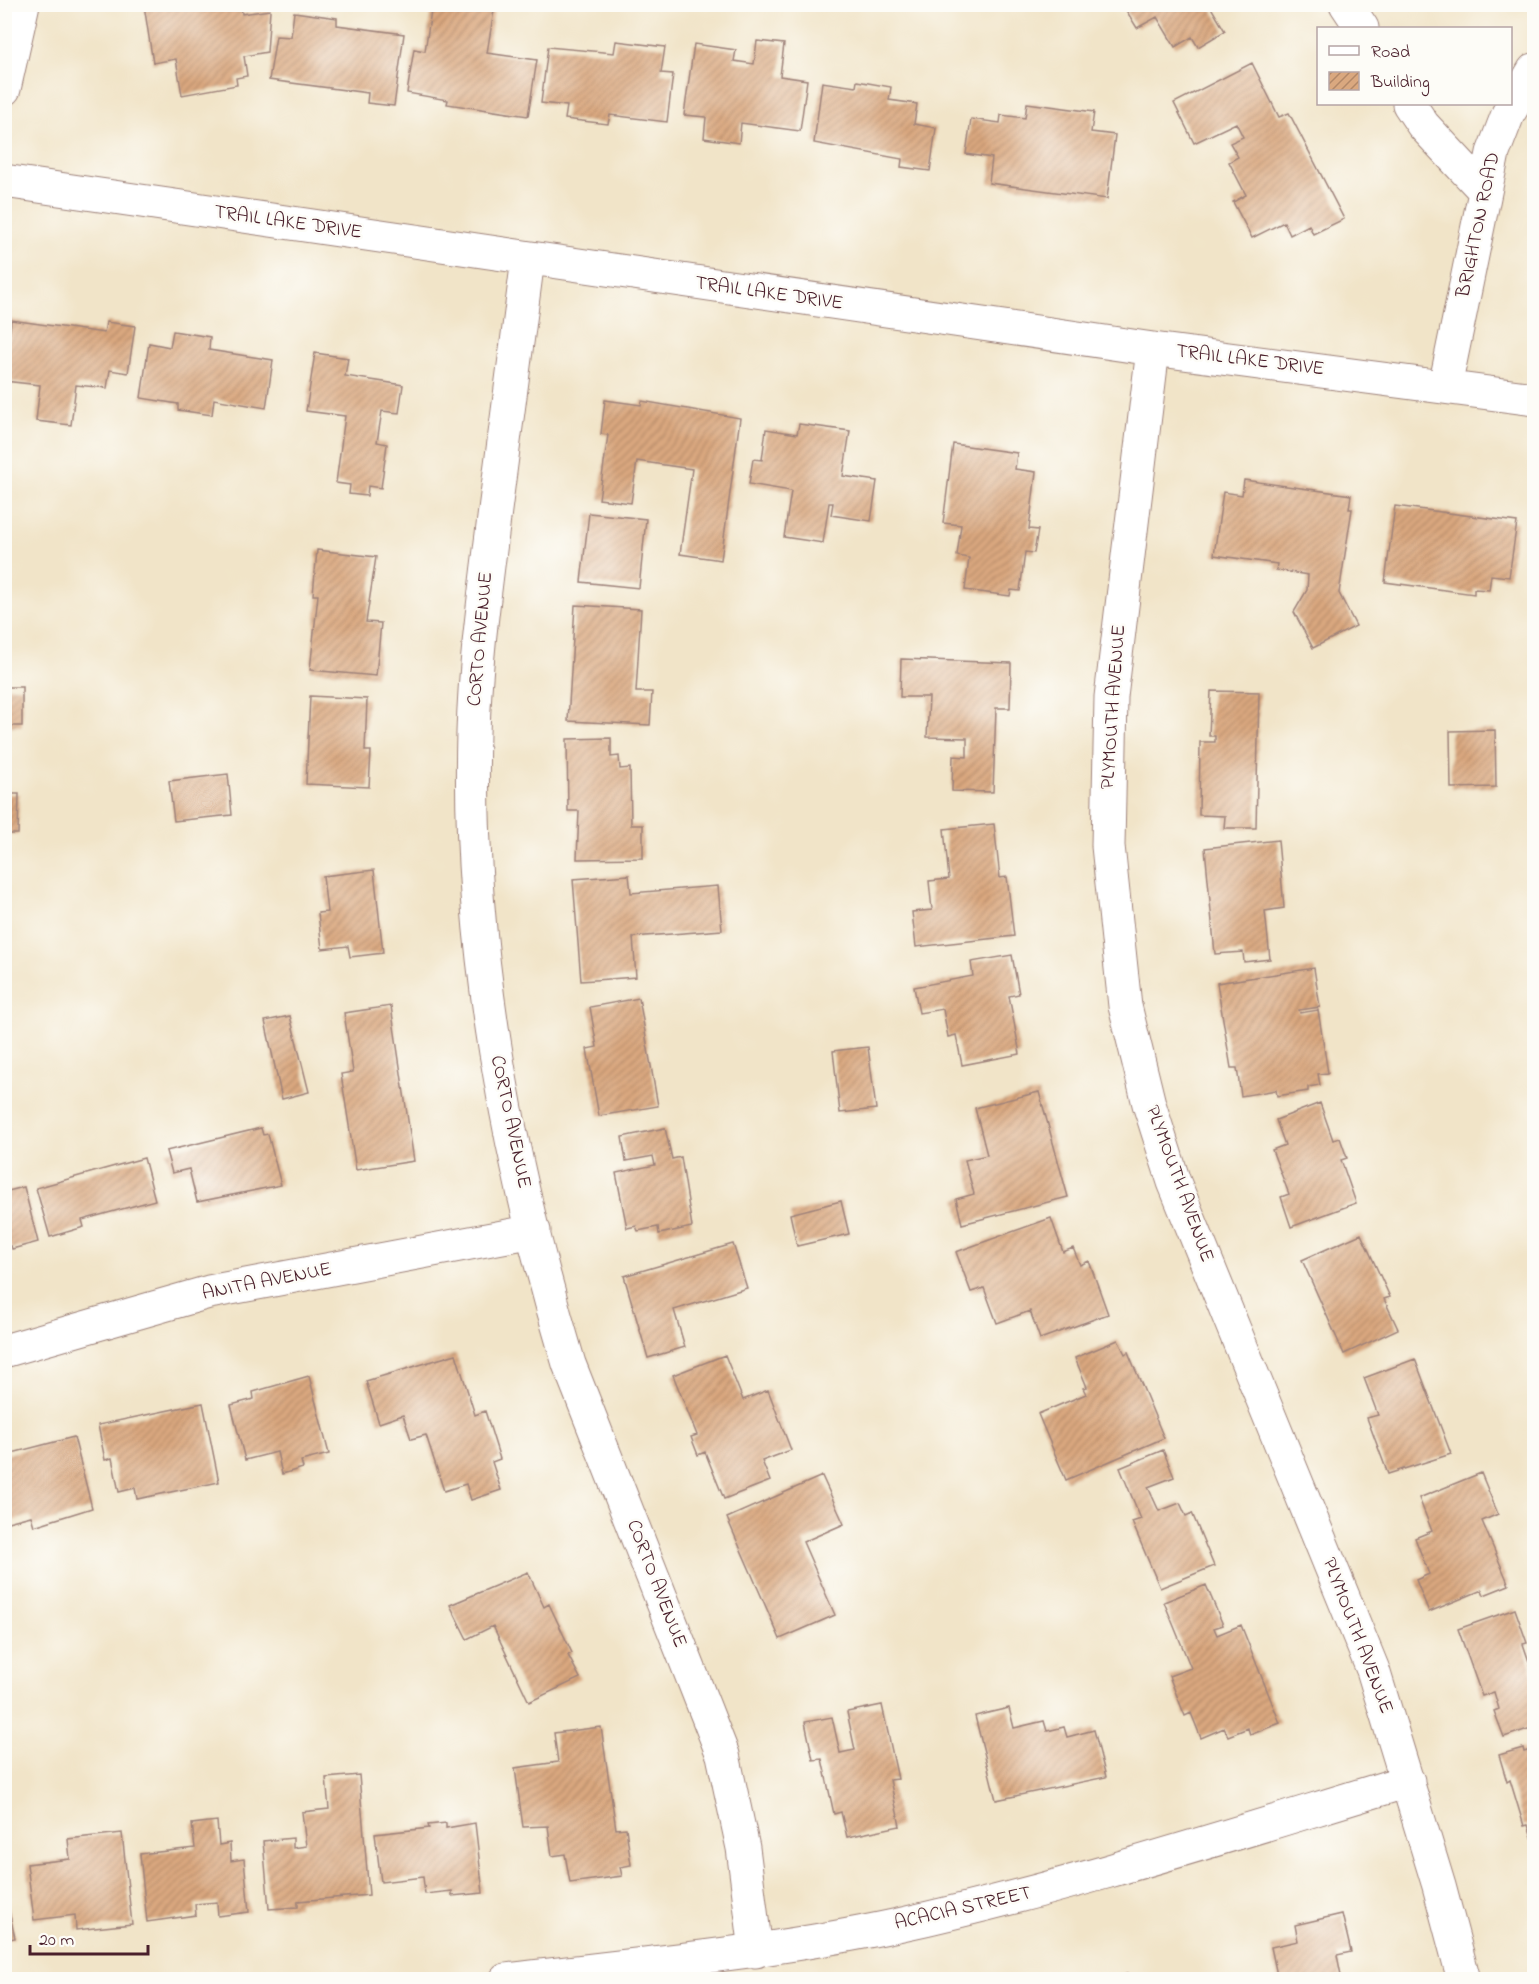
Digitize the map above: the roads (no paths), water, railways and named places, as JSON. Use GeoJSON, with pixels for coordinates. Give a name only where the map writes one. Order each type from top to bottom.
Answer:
{"type":"FeatureCollection","features":[{"type":"Feature","properties":{"kind":"street"},"geometry":{"type":"LineString","coordinates":[[4,88],[23,4]]}},
{"type":"Feature","properties":{"kind":"street"},"geometry":{"type":"LineString","coordinates":[[1347,4],[1361,27]]}},
{"type":"Feature","properties":{"kind":"street","name":"BRIGHTON ROAD"},"geometry":{"type":"LineString","coordinates":[[1445,387],[1493,153],[1508,114],[1534,70]]}},
{"type":"Feature","properties":{"kind":"street"},"geometry":{"type":"LineString","coordinates":[[1410,105],[1423,125],[1484,190]]}},
{"type":"Feature","properties":{"kind":"street","name":"TRAIL LAKE DRIVE"},"geometry":{"type":"LineString","coordinates":[[4,181],[1153,349],[1534,399]]}},
{"type":"Feature","properties":{"kind":"street","name":"CORTO AVENUE"},"geometry":{"type":"LineString","coordinates":[[528,259],[479,637],[473,735],[475,825],[483,954],[507,1118],[569,1364],[723,1755],[743,1848],[756,1951]]}},
{"type":"Feature","properties":{"kind":"street","name":"PLYMOUTH AVENUE"},"geometry":{"type":"LineString","coordinates":[[1153,349],[1111,697],[1108,846],[1125,1006],[1149,1104],[1174,1182],[1373,1671],[1408,1781],[1464,1980]]}},
{"type":"Feature","properties":{"kind":"street","name":"ANITA AVENUE"},"geometry":{"type":"LineString","coordinates":[[4,1351],[209,1292],[534,1231]]}},
{"type":"Feature","properties":{"kind":"street","name":"ACACIA STREET"},"geometry":{"type":"LineString","coordinates":[[506,1980],[756,1951],[896,1925],[1040,1892],[1408,1781]]}}]}
